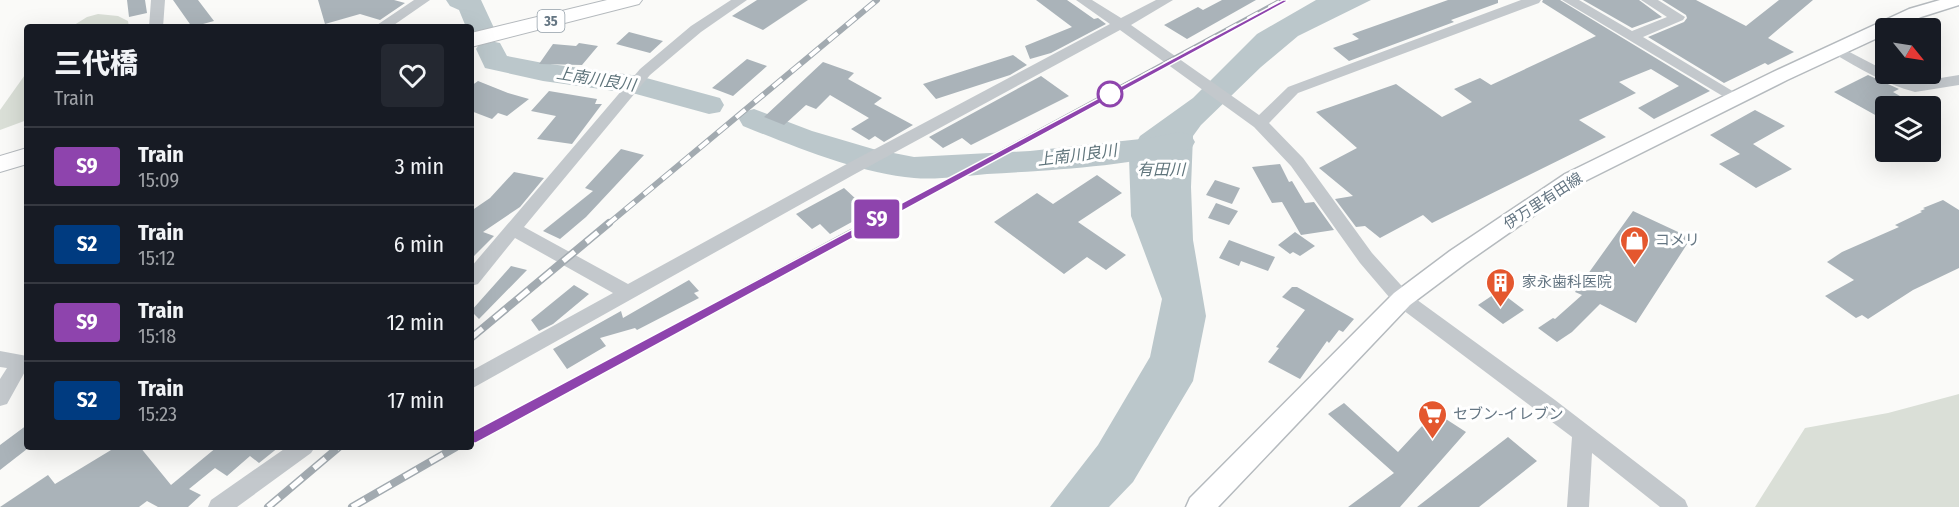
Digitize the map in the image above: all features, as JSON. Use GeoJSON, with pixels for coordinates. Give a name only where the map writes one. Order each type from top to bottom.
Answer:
{"type":"FeatureCollection","features":[{"type":"Feature","properties":{"kind":"highway","name":"35"},"geometry":{"type":"LineString","coordinates":[[474,39],[632,0]]}},
{"type":"Feature","properties":{"kind":"highway"},"geometry":{"type":"LineString","coordinates":[[0,164],[24,157]]}},
{"type":"Feature","properties":{"kind":"main road","name":"伊万里有田線"},"geometry":{"type":"LineString","coordinates":[[1200,507],[1402,299],[1458,257],[1572,179],[1915,13],[1958,0]]}},
{"type":"Feature","properties":{"kind":"street"},"geometry":{"type":"LineString","coordinates":[[156,24],[158,0]]}},
{"type":"Feature","properties":{"kind":"street"},"geometry":{"type":"LineString","coordinates":[[1083,0],[1122,24],[1253,118],[1297,162],[1366,258],[1402,299],[1548,406],[1677,507]]}},
{"type":"Feature","properties":{"kind":"street"},"geometry":{"type":"LineString","coordinates":[[474,379],[849,170],[1166,0]]}},
{"type":"Feature","properties":{"kind":"street"},"geometry":{"type":"LineString","coordinates":[[1253,118],[1293,90],[1534,0]]}},
{"type":"Feature","properties":{"kind":"street"},"geometry":{"type":"LineString","coordinates":[[1569,0],[1736,98]]}},
{"type":"Feature","properties":{"kind":"street"},"geometry":{"type":"LineString","coordinates":[[1631,37],[1678,17],[1648,0]]}},
{"type":"Feature","properties":{"kind":"street"},"geometry":{"type":"LineString","coordinates":[[386,24],[419,2]]}},
{"type":"Feature","properties":{"kind":"street"},"geometry":{"type":"LineString","coordinates":[[474,275],[645,72],[696,29],[736,2]]}},
{"type":"Feature","properties":{"kind":"street"},"geometry":{"type":"LineString","coordinates":[[1838,50],[1887,78],[1915,87],[1959,80]]}},
{"type":"Feature","properties":{"kind":"street"},"geometry":{"type":"LineString","coordinates":[[513,229],[628,292]]}},
{"type":"Feature","properties":{"kind":"street"},"geometry":{"type":"LineString","coordinates":[[0,359],[20,362],[0,398]]}},
{"type":"Feature","properties":{"kind":"street"},"geometry":{"type":"LineString","coordinates":[[1578,507],[1583,435]]}},
{"type":"Feature","properties":{"kind":"street"},"geometry":{"type":"LineString","coordinates":[[219,507],[300,450]]}},
{"type":"Feature","properties":{"kind":"shaded area"},"geometry":{"type":"Polygon","coordinates":[[[98,14],[118,16],[128,21],[128,24],[76,24],[98,14]]]}},
{"type":"Feature","properties":{"kind":"shaded area"},"geometry":{"type":"Polygon","coordinates":[[[24,76],[24,121],[0,130],[0,110],[24,76]]]}},
{"type":"Feature","properties":{"kind":"shaded area"},"geometry":{"type":"Polygon","coordinates":[[[1959,394],[1959,507],[1755,507],[1805,428],[1888,413],[1959,394]]]}},
{"type":"Feature","properties":{"kind":"water","name":"有田川"},"geometry":{"type":"Polygon","coordinates":[[[1316,0],[1371,0],[1298,36],[1261,67],[1201,125],[1193,136],[1191,187],[1193,240],[1206,316],[1193,381],[1133,482],[1109,507],[1050,507],[1098,445],[1150,357],[1162,299],[1131,216],[1129,157],[1140,136],[1193,98],[1257,34],[1316,0]]]}},
{"type":"Feature","properties":{"kind":"building"},"geometry":{"type":"Polygon","coordinates":[[[127,0],[145,0],[147,13],[129,17],[127,0]]]}},
{"type":"Feature","properties":{"kind":"building"},"geometry":{"type":"Polygon","coordinates":[[[173,0],[198,0],[214,21],[190,24],[173,0]]]}},
{"type":"Feature","properties":{"kind":"building"},"geometry":{"type":"Polygon","coordinates":[[[318,0],[394,0],[405,3],[380,20],[360,14],[325,24],[318,0]]]}},
{"type":"Feature","properties":{"kind":"building"},"geometry":{"type":"Polygon","coordinates":[[[757,0],[808,0],[763,30],[732,16],[757,0]]]}},
{"type":"Feature","properties":{"kind":"building"},"geometry":{"type":"Polygon","coordinates":[[[1036,0],[1067,0],[1094,19],[1098,18],[1106,24],[1051,53],[1030,59],[1025,46],[1072,27],[1036,0]]]}},
{"type":"Feature","properties":{"kind":"building"},"geometry":{"type":"Polygon","coordinates":[[[1222,0],[1256,0],[1187,39],[1164,25],[1198,7],[1203,10],[1222,0]]]}},
{"type":"Feature","properties":{"kind":"building"},"geometry":{"type":"Polygon","coordinates":[[[1448,0],[1498,0],[1498,3],[1349,61],[1333,48],[1359,39],[1352,34],[1448,0]]]}},
{"type":"Feature","properties":{"kind":"building"},"geometry":{"type":"Polygon","coordinates":[[[1543,0],[1560,0],[1710,91],[1654,119],[1638,108],[1679,86],[1651,69],[1619,82],[1636,93],[1579,120],[1606,137],[1432,223],[1423,215],[1380,238],[1365,226],[1356,227],[1335,199],[1353,196],[1319,168],[1357,148],[1316,112],[1396,84],[1442,117],[1472,102],[1454,89],[1480,78],[1491,85],[1596,36],[1542,2],[1543,0]]]}},
{"type":"Feature","properties":{"kind":"building"},"geometry":{"type":"Polygon","coordinates":[[[1583,0],[1639,0],[1662,17],[1632,28],[1583,0]]]}},
{"type":"Feature","properties":{"kind":"building"},"geometry":{"type":"Polygon","coordinates":[[[1662,0],[1696,0],[1746,26],[1779,0],[1813,0],[1768,38],[1794,52],[1724,83],[1648,37],[1684,22],[1687,18],[1686,15],[1662,0]]]}},
{"type":"Feature","properties":{"kind":"building"},"geometry":{"type":"Polygon","coordinates":[[[629,32],[663,41],[650,53],[616,44],[629,32]]]}},
{"type":"Feature","properties":{"kind":"building"},"geometry":{"type":"Polygon","coordinates":[[[579,43],[598,46],[582,65],[539,64],[553,44],[576,46],[579,43]]]}},
{"type":"Feature","properties":{"kind":"building"},"geometry":{"type":"Polygon","coordinates":[[[1013,55],[1027,65],[1010,75],[936,99],[923,84],[1013,55]]]}},
{"type":"Feature","properties":{"kind":"building"},"geometry":{"type":"Polygon","coordinates":[[[747,59],[767,66],[733,96],[712,88],[747,59]]]}},
{"type":"Feature","properties":{"kind":"building"},"geometry":{"type":"Polygon","coordinates":[[[823,62],[854,73],[848,79],[882,98],[874,104],[913,125],[884,142],[875,136],[869,140],[851,129],[869,118],[830,95],[816,109],[806,105],[784,125],[764,117],[823,62]]]}},
{"type":"Feature","properties":{"kind":"building"},"geometry":{"type":"Polygon","coordinates":[[[1868,75],[1875,78],[1875,84],[1888,84],[1899,89],[1893,92],[1900,96],[1875,96],[1875,115],[1834,92],[1868,75]]]}},
{"type":"Feature","properties":{"kind":"building"},"geometry":{"type":"Polygon","coordinates":[[[1041,76],[1069,96],[971,145],[962,138],[943,148],[929,137],[1041,76]]]}},
{"type":"Feature","properties":{"kind":"building"},"geometry":{"type":"Polygon","coordinates":[[[478,81],[529,99],[507,116],[498,113],[492,119],[474,112],[474,84],[478,81]]]}},
{"type":"Feature","properties":{"kind":"building"},"geometry":{"type":"Polygon","coordinates":[[[549,91],[597,99],[595,104],[602,104],[572,144],[537,139],[556,116],[531,111],[549,91]]]}},
{"type":"Feature","properties":{"kind":"building"},"geometry":{"type":"Polygon","coordinates":[[[1755,110],[1785,126],[1753,144],[1792,169],[1756,188],[1719,164],[1740,154],[1710,135],[1755,110]]]}},
{"type":"Feature","properties":{"kind":"building"},"geometry":{"type":"Polygon","coordinates":[[[621,149],[644,155],[586,217],[560,239],[543,231],[593,191],[585,188],[621,149]]]}},
{"type":"Feature","properties":{"kind":"building"},"geometry":{"type":"Polygon","coordinates":[[[1280,164],[1289,182],[1292,181],[1305,203],[1314,202],[1334,230],[1301,235],[1282,202],[1272,203],[1252,167],[1280,164]]]}},
{"type":"Feature","properties":{"kind":"building"},"geometry":{"type":"Polygon","coordinates":[[[514,172],[544,178],[520,207],[483,232],[494,236],[474,256],[474,209],[490,198],[514,172]]]}},
{"type":"Feature","properties":{"kind":"building"},"geometry":{"type":"Polygon","coordinates":[[[1097,175],[1122,193],[1078,222],[1126,255],[1106,270],[1087,257],[1064,274],[994,222],[1037,193],[1053,204],[1097,175]]]}},
{"type":"Feature","properties":{"kind":"building"},"geometry":{"type":"Polygon","coordinates":[[[1215,180],[1240,188],[1232,204],[1206,195],[1215,180]]]}},
{"type":"Feature","properties":{"kind":"building"},"geometry":{"type":"Polygon","coordinates":[[[844,188],[870,212],[830,234],[820,224],[812,229],[796,214],[844,188]]]}},
{"type":"Feature","properties":{"kind":"building"},"geometry":{"type":"Polygon","coordinates":[[[1943,200],[1959,210],[1959,268],[1913,290],[1868,319],[1862,315],[1856,318],[1825,296],[1854,280],[1827,262],[1842,252],[1899,227],[1895,225],[1922,212],[1920,211],[1925,209],[1923,208],[1943,200]]]}},
{"type":"Feature","properties":{"kind":"building"},"geometry":{"type":"Polygon","coordinates":[[[1216,203],[1238,211],[1229,225],[1208,218],[1216,203]]]}},
{"type":"Feature","properties":{"kind":"building","name":"コメリ"},"geometry":{"type":"Polygon","coordinates":[[[1633,211],[1691,238],[1636,323],[1600,304],[1572,332],[1557,342],[1538,328],[1553,318],[1555,319],[1582,295],[1575,292],[1633,211]]]}},
{"type":"Feature","properties":{"kind":"building"},"geometry":{"type":"Polygon","coordinates":[[[1295,232],[1315,246],[1300,256],[1293,252],[1290,254],[1278,245],[1295,232]]]}},
{"type":"Feature","properties":{"kind":"building"},"geometry":{"type":"Polygon","coordinates":[[[1229,240],[1275,257],[1268,271],[1241,261],[1239,266],[1219,258],[1229,240]]]}},
{"type":"Feature","properties":{"kind":"building"},"geometry":{"type":"Polygon","coordinates":[[[511,266],[527,270],[479,319],[474,314],[474,308],[511,266]]]}},
{"type":"Feature","properties":{"kind":"building"},"geometry":{"type":"Polygon","coordinates":[[[689,280],[699,291],[694,293],[699,298],[637,330],[635,328],[600,338],[606,346],[567,369],[553,349],[621,311],[623,318],[689,280]]]}},
{"type":"Feature","properties":{"kind":"building"},"geometry":{"type":"Polygon","coordinates":[[[574,285],[589,294],[553,324],[539,331],[531,320],[574,285]]]}},
{"type":"Feature","properties":{"kind":"building"},"geometry":{"type":"Polygon","coordinates":[[[1292,287],[1297,287],[1354,319],[1343,332],[1339,330],[1329,343],[1327,341],[1300,379],[1268,362],[1279,348],[1276,347],[1305,310],[1282,297],[1292,287]]]}},
{"type":"Feature","properties":{"kind":"building","name":"家永歯科医院"},"geometry":{"type":"Polygon","coordinates":[[[1499,291],[1524,310],[1503,324],[1478,305],[1499,291]]]}},
{"type":"Feature","properties":{"kind":"building"},"geometry":{"type":"Polygon","coordinates":[[[1344,403],[1398,452],[1435,412],[1466,432],[1400,507],[1348,507],[1394,473],[1328,414],[1344,403]]]}},
{"type":"Feature","properties":{"kind":"building"},"geometry":{"type":"Polygon","coordinates":[[[24,427],[26,450],[0,470],[0,445],[24,427]]]}},
{"type":"Feature","properties":{"kind":"building"},"geometry":{"type":"Polygon","coordinates":[[[1508,437],[1537,461],[1479,507],[1417,507],[1508,437]]]}},
{"type":"Feature","properties":{"kind":"building"},"geometry":{"type":"Polygon","coordinates":[[[111,450],[142,450],[171,485],[213,450],[275,450],[259,463],[250,456],[227,476],[215,468],[189,489],[201,495],[188,507],[158,507],[147,501],[139,507],[0,507],[48,475],[55,484],[111,450]]]}},
{"type":"Feature","properties":{"kind":"waterway","name":"上南川良川"},"geometry":{"type":"LineString","coordinates":[[459,0],[471,5],[480,28]]}},
{"type":"Feature","properties":{"kind":"waterway","name":"上南川良川"},"geometry":{"type":"LineString","coordinates":[[490,49],[495,62],[543,72],[639,85],[709,105]]}},
{"type":"Feature","properties":{"kind":"waterway","name":"上南川良川"},"geometry":{"type":"LineString","coordinates":[[754,119],[801,138],[870,159],[914,168],[1030,161],[1150,148],[1180,142]]}},
{"type":"Feature","properties":{"kind":"railway"},"geometry":{"type":"LineString","coordinates":[[607,225],[877,0]]}},
{"type":"Feature","properties":{"kind":"railway"},"geometry":{"type":"LineString","coordinates":[[868,225],[1283,0]]}},
{"type":"Feature","properties":{"kind":"railway"},"geometry":{"type":"LineString","coordinates":[[474,336],[609,223]]}},
{"type":"Feature","properties":{"kind":"railway"},"geometry":{"type":"LineString","coordinates":[[474,437],[870,223]]}},
{"type":"Feature","properties":{"kind":"railway"},"geometry":{"type":"LineString","coordinates":[[268,507],[335,450]]}},
{"type":"Feature","properties":{"kind":"railway"},"geometry":{"type":"LineString","coordinates":[[352,507],[451,450]]}},
{"type":"Feature","properties":{"kind":"train","name":"S9"},"geometry":{"type":"LineString","coordinates":[[474,437],[642,344],[744,292],[1283,0]]}},
{"type":"Feature","properties":{"kind":"place","name":"コメリ"},"geometry":{"type":"Point","coordinates":[1634,266]}},
{"type":"Feature","properties":{"kind":"place","name":"家永歯科医院"},"geometry":{"type":"Point","coordinates":[1501,308]}},
{"type":"Feature","properties":{"kind":"place","name":"セブン-イレブン"},"geometry":{"type":"Point","coordinates":[1432,440]}}]}
